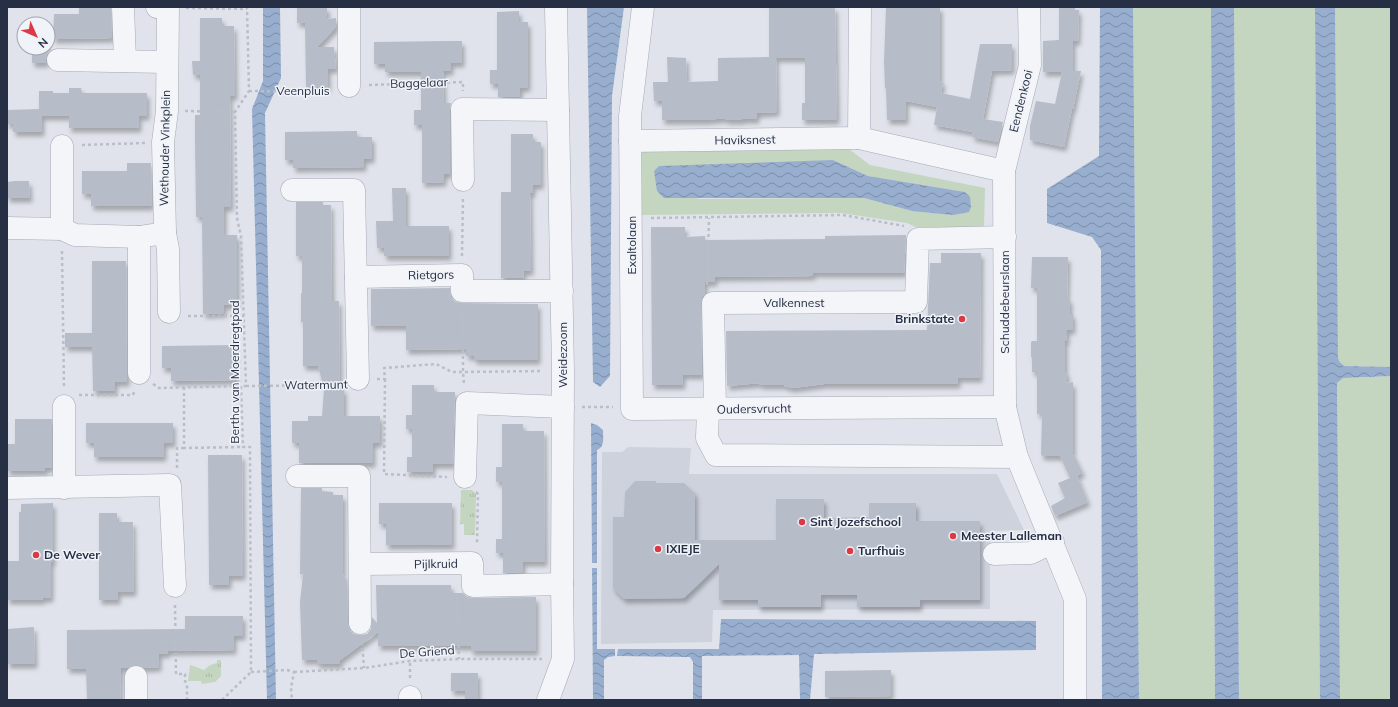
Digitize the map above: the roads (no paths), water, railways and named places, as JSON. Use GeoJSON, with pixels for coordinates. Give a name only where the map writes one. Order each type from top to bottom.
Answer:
{"type":"FeatureCollection","features":[{"type":"Feature","properties":{"kind":"street"},"geometry":{"type":"LineString","coordinates":[[123,7],[125,61]]}},
{"type":"Feature","properties":{"kind":"street"},"geometry":{"type":"LineString","coordinates":[[157,7],[168,7]]}},
{"type":"Feature","properties":{"kind":"street","name":"Wethouder Vinkplein"},"geometry":{"type":"LineString","coordinates":[[168,7],[166,62],[167,111],[163,142],[164,233],[168,249],[169,312]]}},
{"type":"Feature","properties":{"kind":"street"},"geometry":{"type":"LineString","coordinates":[[348,86],[349,7]]}},
{"type":"Feature","properties":{"kind":"street","name":"Weidezoom"},"geometry":{"type":"LineString","coordinates":[[548,700],[563,659],[562,584],[564,371],[556,7]]}},
{"type":"Feature","properties":{"kind":"street","name":"Exaltolaan"},"geometry":{"type":"LineString","coordinates":[[643,7],[630,116],[632,218],[632,409],[711,409]]}},
{"type":"Feature","properties":{"kind":"street"},"geometry":{"type":"LineString","coordinates":[[860,7],[859,138],[1004,171]]}},
{"type":"Feature","properties":{"kind":"street","name":"Eendenkooi"},"geometry":{"type":"LineString","coordinates":[[1004,171],[1030,65],[1029,7]]}},
{"type":"Feature","properties":{"kind":"street"},"geometry":{"type":"LineString","coordinates":[[58,60],[166,62]]}},
{"type":"Feature","properties":{"kind":"street"},"geometry":{"type":"LineString","coordinates":[[463,180],[462,109],[558,110]]}},
{"type":"Feature","properties":{"kind":"street","name":"Haviksnest"},"geometry":{"type":"LineString","coordinates":[[630,141],[859,138]]}},
{"type":"Feature","properties":{"kind":"street"},"geometry":{"type":"LineString","coordinates":[[62,146],[62,229]]}},
{"type":"Feature","properties":{"kind":"street","name":"Schuddebeurslaan"},"geometry":{"type":"LineString","coordinates":[[1004,171],[1005,407],[1017,457],[1075,599],[1075,700]]}},
{"type":"Feature","properties":{"kind":"street"},"geometry":{"type":"LineString","coordinates":[[292,190],[354,190],[357,372]]}},
{"type":"Feature","properties":{"kind":"street"},"geometry":{"type":"LineString","coordinates":[[7,228],[62,229],[75,235],[139,237],[164,233]]}},
{"type":"Feature","properties":{"kind":"street"},"geometry":{"type":"LineString","coordinates":[[139,237],[139,373]]}},
{"type":"Feature","properties":{"kind":"street","name":"Valkennest"},"geometry":{"type":"LineString","coordinates":[[711,409],[713,303],[916,302],[918,239],[1005,237]]}},
{"type":"Feature","properties":{"kind":"street","name":"Rietgors"},"geometry":{"type":"LineString","coordinates":[[356,277],[462,275],[462,291],[562,291]]}},
{"type":"Feature","properties":{"kind":"street"},"geometry":{"type":"LineString","coordinates":[[465,477],[466,403],[563,407]]}},
{"type":"Feature","properties":{"kind":"street"},"geometry":{"type":"LineString","coordinates":[[64,406],[64,488]]}},
{"type":"Feature","properties":{"kind":"street","name":"Oudersvrucht"},"geometry":{"type":"LineString","coordinates":[[1005,407],[711,409],[707,438],[716,455],[1017,457]]}},
{"type":"Feature","properties":{"kind":"street"},"geometry":{"type":"LineString","coordinates":[[297,476],[359,476],[360,623]]}},
{"type":"Feature","properties":{"kind":"street"},"geometry":{"type":"LineString","coordinates":[[7,488],[170,485],[175,586]]}},
{"type":"Feature","properties":{"kind":"street"},"geometry":{"type":"LineString","coordinates":[[994,554],[1031,553],[1053,542]]}},
{"type":"Feature","properties":{"kind":"street","name":"Pijlkruid"},"geometry":{"type":"LineString","coordinates":[[360,564],[472,563],[473,586],[562,584]]}},
{"type":"Feature","properties":{"kind":"street"},"geometry":{"type":"LineString","coordinates":[[136,677],[136,700]]}},
{"type":"Feature","properties":{"kind":"water"},"geometry":{"type":"Polygon","coordinates":[[[263,7],[280,7],[281,78],[265,113],[276,700],[267,700],[252,109],[263,81],[263,7]]]}},
{"type":"Feature","properties":{"kind":"water"},"geometry":{"type":"Polygon","coordinates":[[[587,7],[624,7],[612,96],[610,376],[600,387],[593,382],[587,7]]]}},
{"type":"Feature","properties":{"kind":"water"},"geometry":{"type":"Polygon","coordinates":[[[1100,7],[1133,7],[1139,700],[1102,700],[1101,250],[1092,237],[1047,223],[1047,189],[1099,156],[1100,7]]]}},
{"type":"Feature","properties":{"kind":"water"},"geometry":{"type":"Polygon","coordinates":[[[1211,7],[1234,7],[1239,700],[1215,700],[1211,7]]]}},
{"type":"Feature","properties":{"kind":"water"},"geometry":{"type":"Polygon","coordinates":[[[1315,7],[1335,7],[1338,357],[1339,361],[1344,366],[1391,367],[1391,376],[1343,378],[1337,383],[1340,700],[1320,700],[1315,7]]]}},
{"type":"Feature","properties":{"kind":"water"},"geometry":{"type":"Polygon","coordinates":[[[833,160],[868,176],[965,192],[970,197],[971,207],[969,212],[953,215],[912,211],[864,198],[664,198],[657,191],[654,171],[659,166],[833,160]]]}},
{"type":"Feature","properties":{"kind":"water"},"geometry":{"type":"Polygon","coordinates":[[[591,423],[597,425],[603,430],[602,444],[600,449],[597,450],[597,563],[592,563],[591,423]]]}},
{"type":"Feature","properties":{"kind":"water"},"geometry":{"type":"Polygon","coordinates":[[[592,568],[597,568],[597,649],[615,649],[615,656],[608,657],[604,660],[604,700],[593,700],[592,568]]]}},
{"type":"Feature","properties":{"kind":"water"},"geometry":{"type":"Polygon","coordinates":[[[721,619],[1036,621],[1036,650],[814,654],[810,700],[800,700],[799,655],[702,656],[702,700],[693,700],[693,662],[690,657],[617,656],[618,649],[719,649],[721,619]]]}},
{"type":"Feature","properties":{"kind":"place","name":"Brinkstate"},"geometry":{"type":"Point","coordinates":[962,319]}},
{"type":"Feature","properties":{"kind":"place","name":"Sint Jozefschool"},"geometry":{"type":"Point","coordinates":[802,522]}},
{"type":"Feature","properties":{"kind":"place","name":"Meester Lalleman"},"geometry":{"type":"Point","coordinates":[953,536]}},
{"type":"Feature","properties":{"kind":"place","name":"IXIEJE"},"geometry":{"type":"Point","coordinates":[658,549]}},
{"type":"Feature","properties":{"kind":"place","name":"Turfhuis"},"geometry":{"type":"Point","coordinates":[850,551]}},
{"type":"Feature","properties":{"kind":"place","name":"De Wever"},"geometry":{"type":"Point","coordinates":[36,555]}}]}
